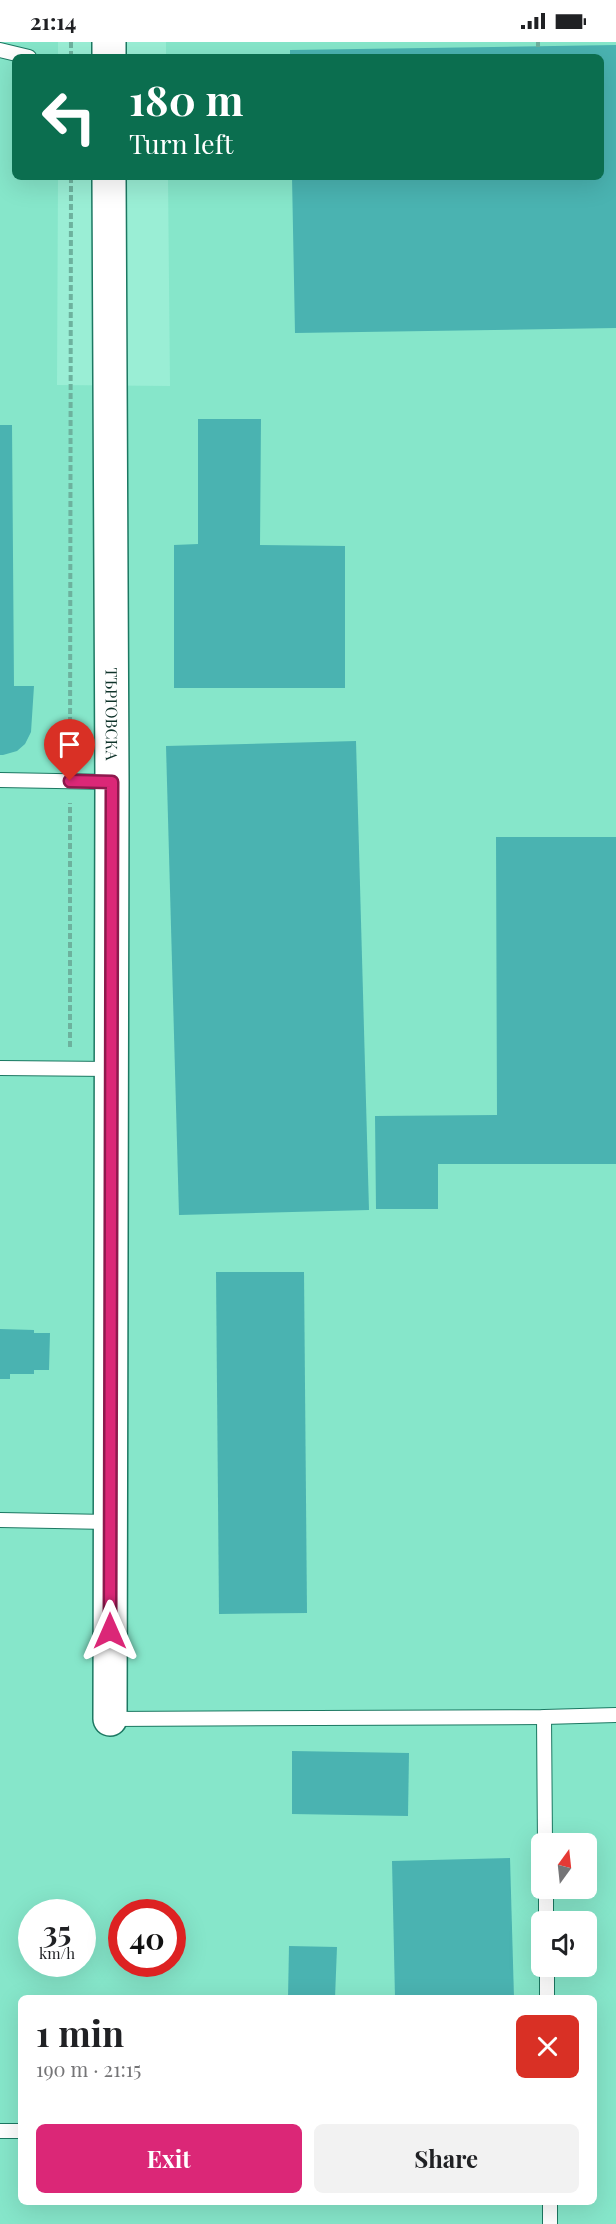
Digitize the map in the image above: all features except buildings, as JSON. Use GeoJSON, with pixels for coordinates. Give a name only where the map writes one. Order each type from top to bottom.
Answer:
{"type":"FeatureCollection","features":[{"type":"Feature","properties":{"kind":"street","name":"ТЪРГОВСКА"},"geometry":{"type":"LineString","coordinates":[[109,180],[112,782],[110,1719]]}},
{"type":"Feature","properties":{"kind":"lane"},"geometry":{"type":"LineString","coordinates":[[0,50],[17,54]]}},
{"type":"Feature","properties":{"kind":"lane"},"geometry":{"type":"LineString","coordinates":[[0,780],[112,782]]}},
{"type":"Feature","properties":{"kind":"lane"},"geometry":{"type":"LineString","coordinates":[[0,1068],[111,1070]]}},
{"type":"Feature","properties":{"kind":"lane"},"geometry":{"type":"LineString","coordinates":[[0,1520],[109,1522]]}},
{"type":"Feature","properties":{"kind":"lane"},"geometry":{"type":"LineString","coordinates":[[110,1719],[544,1718],[616,1715]]}},
{"type":"Feature","properties":{"kind":"lane"},"geometry":{"type":"LineString","coordinates":[[544,1718],[545,1833]]}},
{"type":"Feature","properties":{"kind":"lane"},"geometry":{"type":"LineString","coordinates":[[547,1977],[547,1995]]}},
{"type":"Feature","properties":{"kind":"lane"},"geometry":{"type":"LineString","coordinates":[[0,2131],[18,2131]]}},
{"type":"Feature","properties":{"kind":"lane"},"geometry":{"type":"LineString","coordinates":[[550,2205],[550,2224]]}},
{"type":"Feature","properties":{"kind":"path"},"geometry":{"type":"LineString","coordinates":[[70,1069],[71,180]]}},
{"type":"Feature","properties":{"kind":"shaded area"},"geometry":{"type":"Polygon","coordinates":[[[0,42],[58,42],[58,54],[12,54],[12,180],[58,180],[57,385],[170,386],[168,180],[604,180],[604,54],[166,54],[166,42],[616,42],[616,2224],[0,2224],[0,42]]]}},
{"type":"Feature","properties":{"kind":"route"},"geometry":{"type":"LineString","coordinates":[[70,781],[112,782],[110,1631]]}}]}
